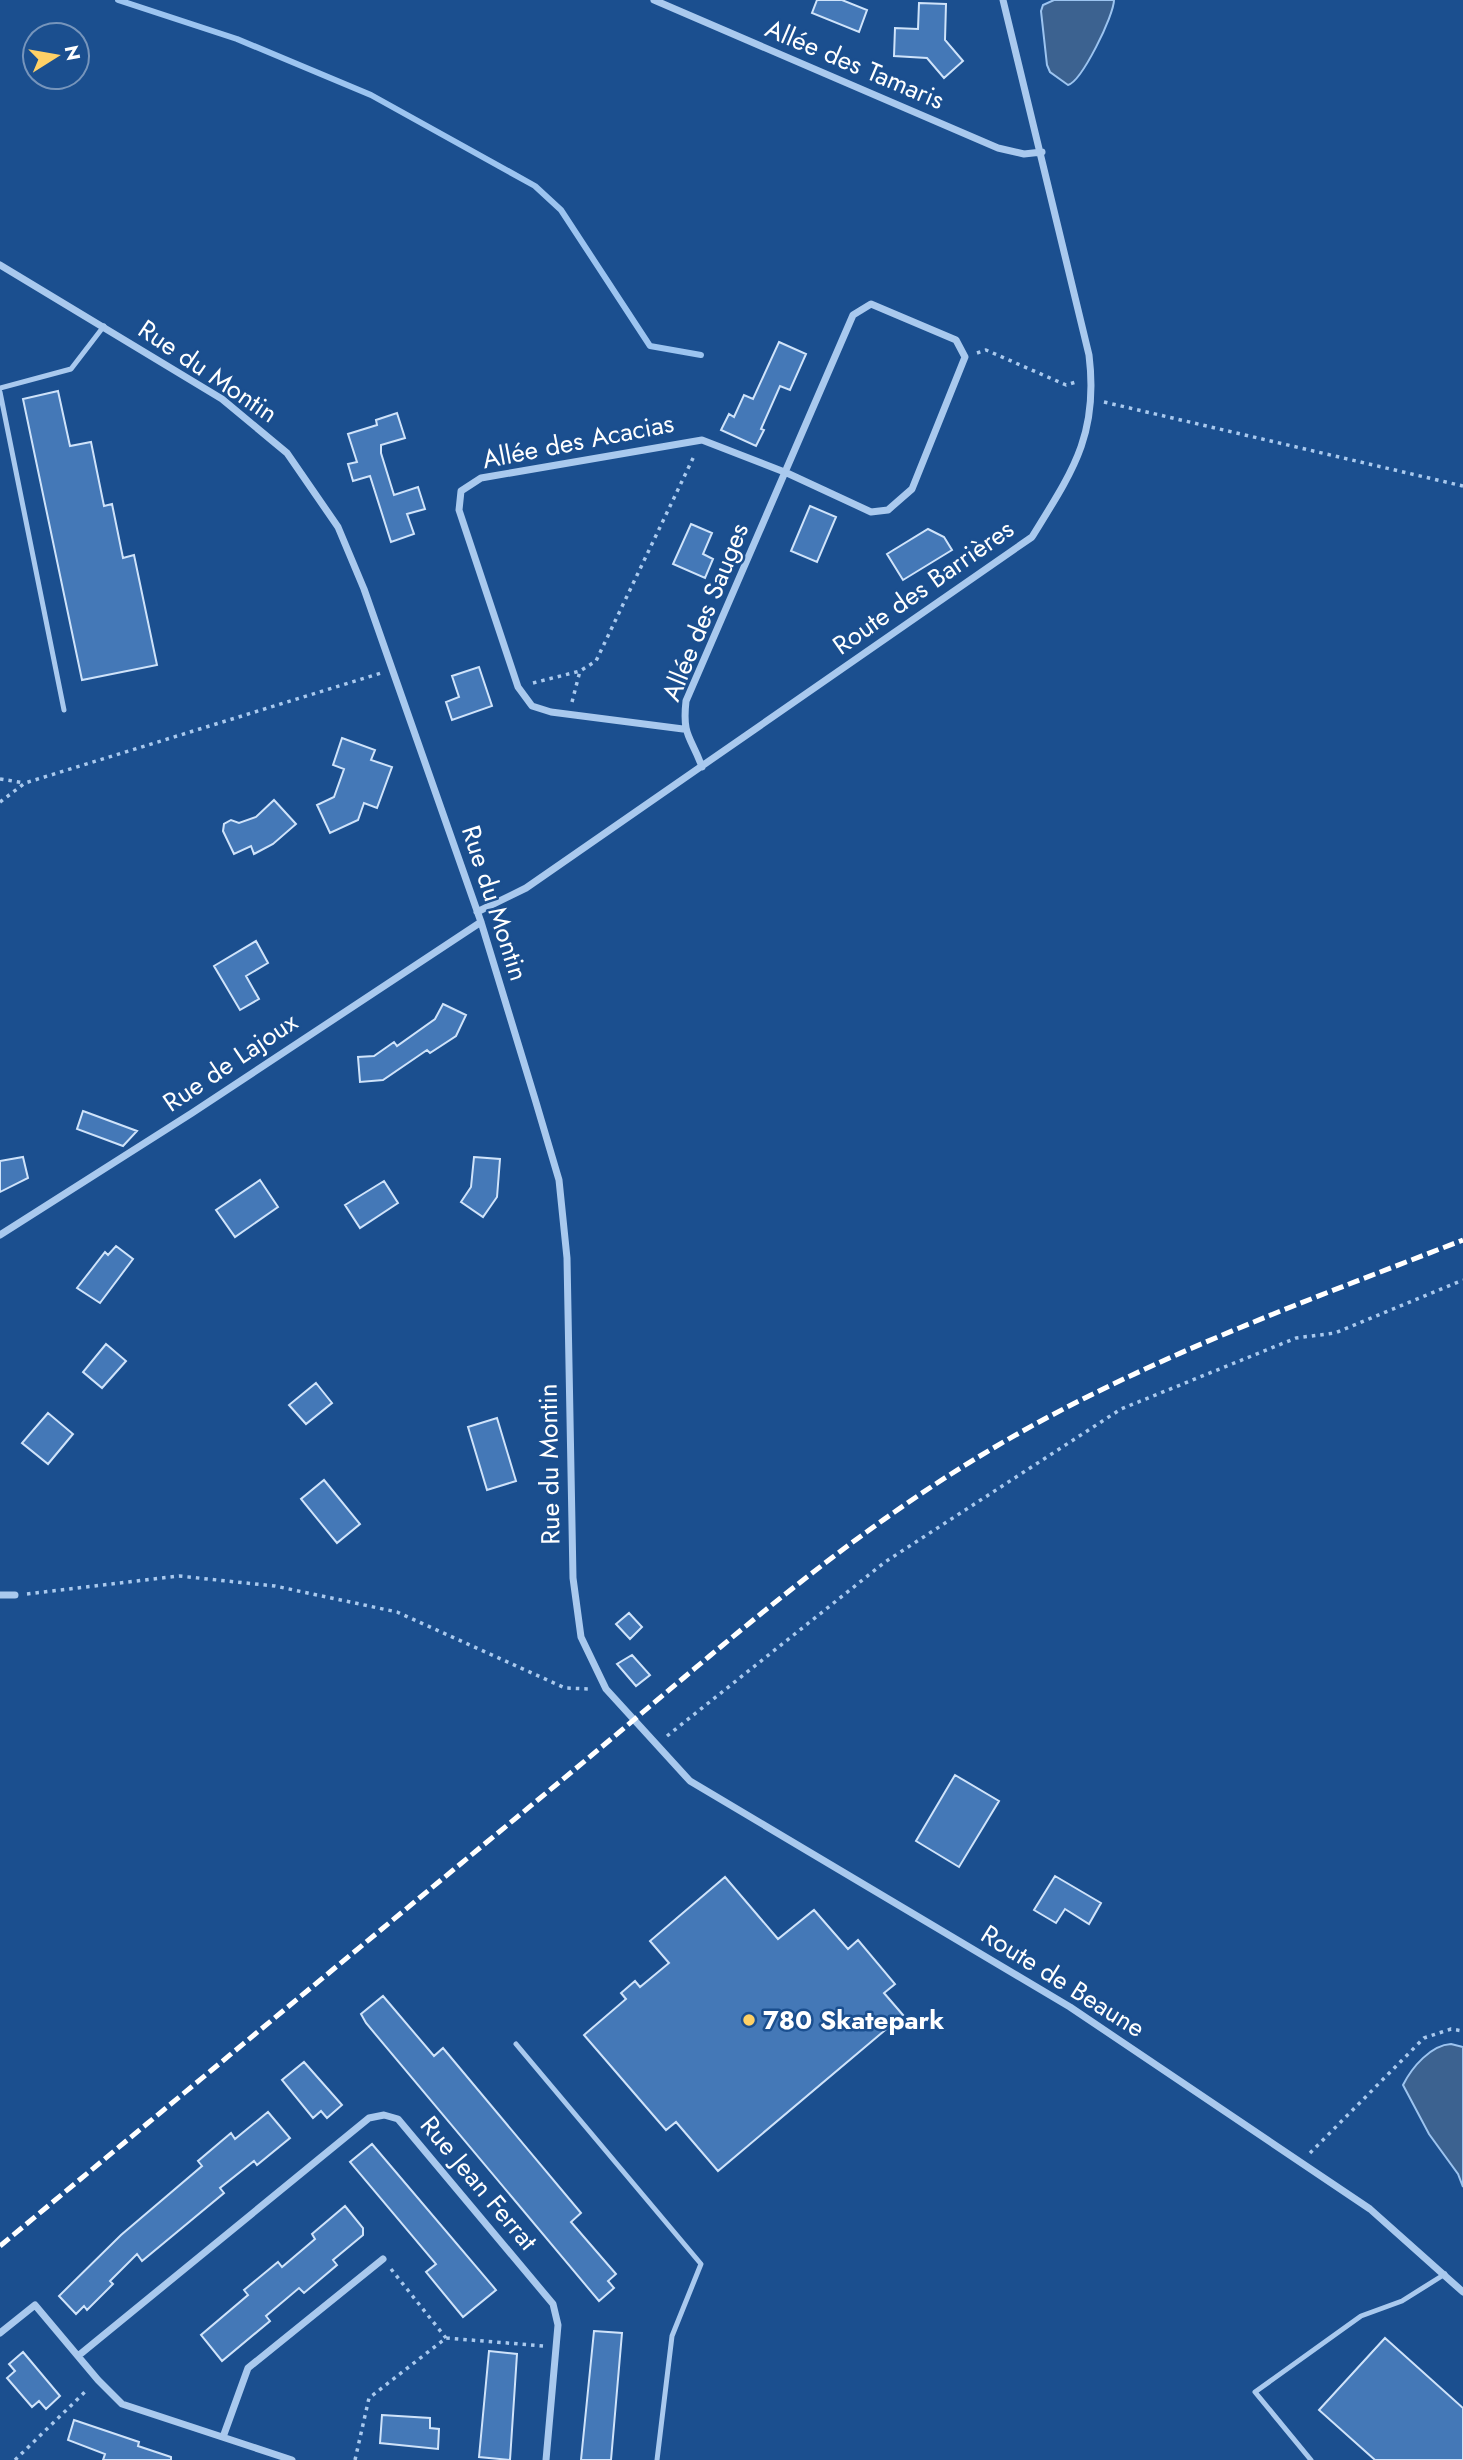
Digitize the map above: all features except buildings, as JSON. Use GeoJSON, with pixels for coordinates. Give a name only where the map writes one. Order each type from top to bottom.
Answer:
{"type":"FeatureCollection","features":[{"type":"Feature","properties":{"kind":"street","name":"Allée des Tamaris"},"geometry":{"type":"LineString","coordinates":[[654,0],[998,148],[1024,155],[1042,152]]}},
{"type":"Feature","properties":{"kind":"street","name":"Route des Barrières"},"geometry":{"type":"LineString","coordinates":[[477,912],[526,888],[1032,537],[1072,471],[1088,426],[1093,399],[1092,378],[1073,280],[1003,0]]}},
{"type":"Feature","properties":{"kind":"street","name":"Rue du Montin"},"geometry":{"type":"LineString","coordinates":[[0,265],[222,399],[287,453],[338,527],[393,669],[481,922],[559,1180],[567,1258],[573,1578],[581,1637],[606,1689],[633,1721]]}},
{"type":"Feature","properties":{"kind":"street","name":"Allée des Sauges"},"geometry":{"type":"LineString","coordinates":[[702,767],[695,748],[683,729],[686,701],[787,473],[853,315],[871,304],[956,341],[965,356]]}},
{"type":"Feature","properties":{"kind":"street"},"geometry":{"type":"LineString","coordinates":[[787,473],[870,512],[888,510],[912,489],[965,356]]}},
{"type":"Feature","properties":{"kind":"street","name":"Allée des Acacias"},"geometry":{"type":"LineString","coordinates":[[518,687],[458,510],[461,491],[481,478],[702,440],[787,473]]}},
{"type":"Feature","properties":{"kind":"street"},"geometry":{"type":"LineString","coordinates":[[518,687],[532,706],[569,714],[683,729]]}},
{"type":"Feature","properties":{"kind":"street","name":"Rue de Lajoux"},"geometry":{"type":"LineString","coordinates":[[0,1235],[192,1113],[481,922]]}},
{"type":"Feature","properties":{"kind":"street"},"geometry":{"type":"LineString","coordinates":[[0,1595],[15,1595]]}},
{"type":"Feature","properties":{"kind":"street","name":"Route de Beaune"},"geometry":{"type":"LineString","coordinates":[[633,1721],[690,1781],[1070,2007],[1370,2209],[1463,2292]]}},
{"type":"Feature","properties":{"kind":"street","name":"Rue Jean Ferrat"},"geometry":{"type":"LineString","coordinates":[[78,2356],[369,2118],[384,2115],[398,2119],[553,2304],[558,2325],[546,2460]]}},
{"type":"Feature","properties":{"kind":"street"},"geometry":{"type":"LineString","coordinates":[[223,2437],[248,2368],[383,2259]]}},
{"type":"Feature","properties":{"kind":"street"},"geometry":{"type":"LineString","coordinates":[[0,2333],[34,2305],[122,2404],[292,2460]]}},
{"type":"Feature","properties":{"kind":"lane"},"geometry":{"type":"LineString","coordinates":[[64,710],[0,390],[71,369],[104,326]]}},
{"type":"Feature","properties":{"kind":"lane"},"geometry":{"type":"LineString","coordinates":[[516,2044],[701,2264],[672,2336],[657,2460]]}},
{"type":"Feature","properties":{"kind":"lane"},"geometry":{"type":"LineString","coordinates":[[1311,2460],[1255,2392],[1361,2316],[1402,2301],[1445,2274]]}},
{"type":"Feature","properties":{"kind":"path"},"geometry":{"type":"LineString","coordinates":[[965,356],[986,350],[1066,385],[1092,378]]}},
{"type":"Feature","properties":{"kind":"path"},"geometry":{"type":"LineString","coordinates":[[1093,399],[1463,486]]}},
{"type":"Feature","properties":{"kind":"path"},"geometry":{"type":"LineString","coordinates":[[518,687],[580,671],[596,661],[702,440]]}},
{"type":"Feature","properties":{"kind":"path"},"geometry":{"type":"LineString","coordinates":[[0,802],[25,783],[393,669]]}},
{"type":"Feature","properties":{"kind":"path"},"geometry":{"type":"LineString","coordinates":[[569,714],[580,671]]}},
{"type":"Feature","properties":{"kind":"path"},"geometry":{"type":"LineString","coordinates":[[0,779],[25,783]]}},
{"type":"Feature","properties":{"kind":"path"},"geometry":{"type":"LineString","coordinates":[[654,1746],[885,1562],[1121,1409],[1296,1338],[1335,1333],[1463,1280]]}},
{"type":"Feature","properties":{"kind":"path"},"geometry":{"type":"LineString","coordinates":[[15,1595],[179,1576],[275,1586],[397,1612],[565,1688],[606,1689]]}},
{"type":"Feature","properties":{"kind":"path"},"geometry":{"type":"LineString","coordinates":[[1303,2163],[1424,2038],[1451,2029],[1463,2031]]}},
{"type":"Feature","properties":{"kind":"path"},"geometry":{"type":"LineString","coordinates":[[383,2259],[446,2338]]}},
{"type":"Feature","properties":{"kind":"path"},"geometry":{"type":"LineString","coordinates":[[355,2460],[369,2398],[446,2338],[556,2347]]}},
{"type":"Feature","properties":{"kind":"path"},"geometry":{"type":"LineString","coordinates":[[15,2460],[51,2422],[98,2380]]}},
{"type":"Feature","properties":{"kind":"water"},"geometry":{"type":"Polygon","coordinates":[[[1054,0],[1114,0],[1109,19],[1096,47],[1081,72],[1068,85],[1050,72],[1047,65],[1041,11],[1043,5],[1054,0]]]}},
{"type":"Feature","properties":{"kind":"water"},"geometry":{"type":"Polygon","coordinates":[[[1451,2044],[1463,2047],[1463,2187],[1458,2174],[1429,2134],[1403,2085],[1423,2058],[1436,2048],[1451,2044]]]}},
{"type":"Feature","properties":{"kind":"waterway"},"geometry":{"type":"LineString","coordinates":[[118,0],[237,39],[371,95],[535,186],[561,210],[650,346],[701,355]]}},
{"type":"Feature","properties":{"kind":"railway"},"geometry":{"type":"LineString","coordinates":[[0,2246],[778,1600],[830,1559],[939,1482],[1051,1416],[1166,1360],[1224,1334],[1463,1240]]}},
{"type":"Feature","properties":{"kind":"place","name":"780 Skatepark"},"geometry":{"type":"Point","coordinates":[749,2020]}}]}
